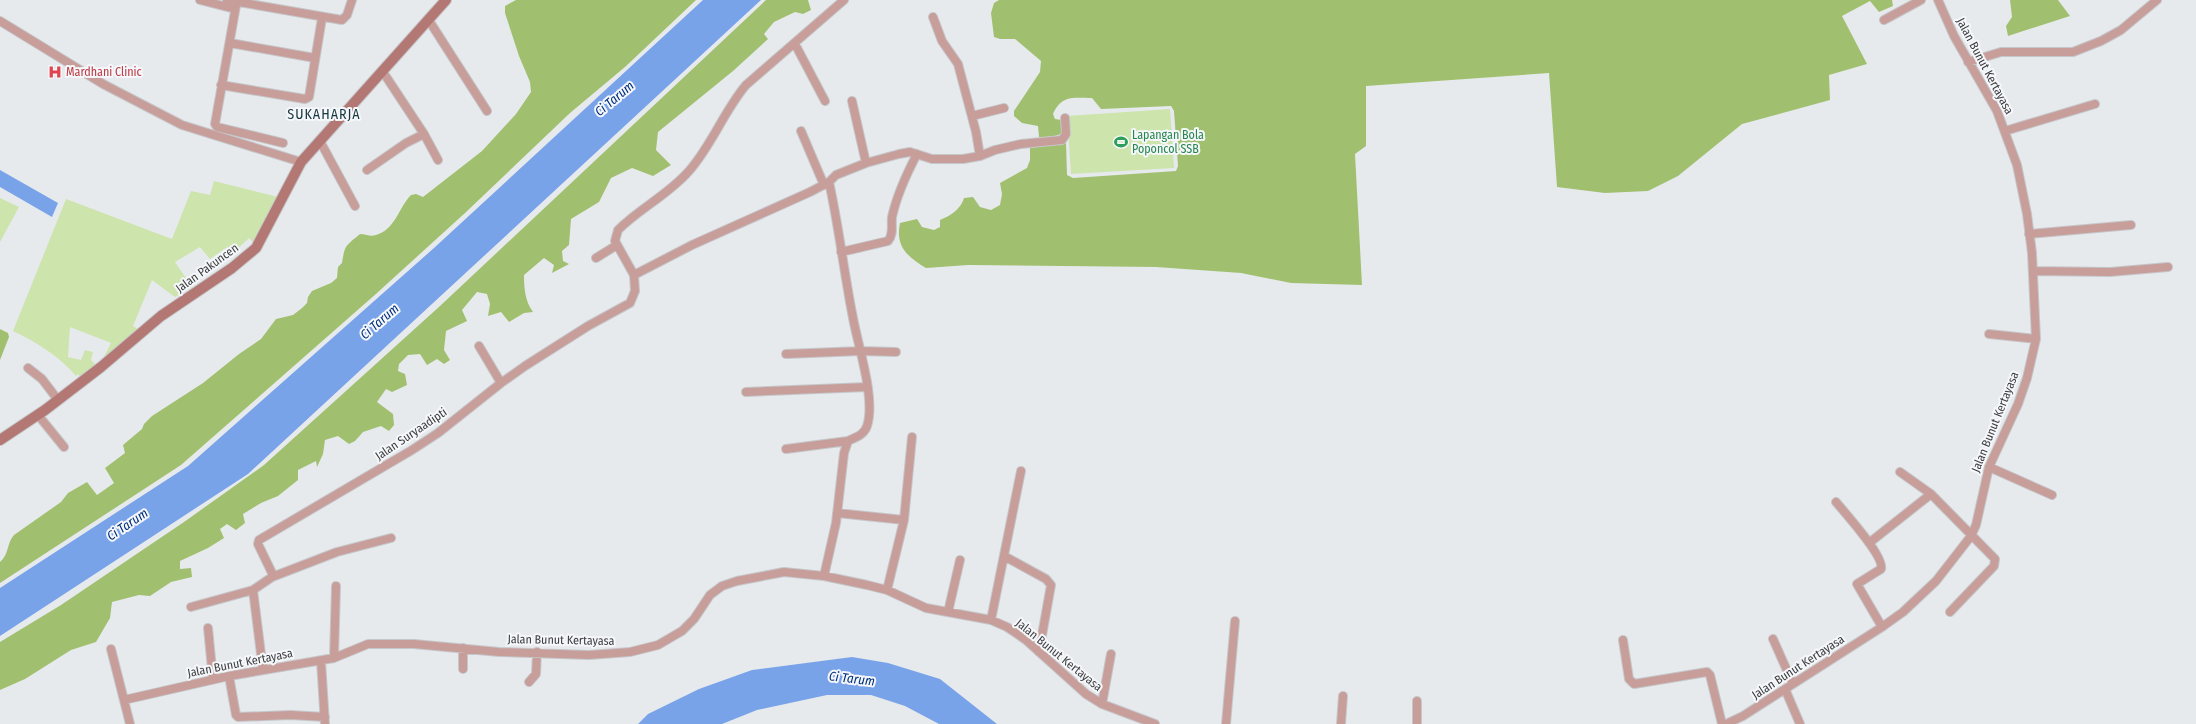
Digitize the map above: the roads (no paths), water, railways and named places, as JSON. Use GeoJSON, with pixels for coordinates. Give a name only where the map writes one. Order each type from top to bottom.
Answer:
{"type":"FeatureCollection","features":[{"type":"Feature","properties":{"kind":"street"},"geometry":{"type":"LineString","coordinates":[[200,0],[236,4],[337,20],[346,18],[352,0]]}},
{"type":"Feature","properties":{"kind":"street"},"geometry":{"type":"LineString","coordinates":[[227,0],[236,4]]}},
{"type":"Feature","properties":{"kind":"street","name":"Jalan Pakuncen"},"geometry":{"type":"LineString","coordinates":[[0,440],[58,400],[111,360],[161,316],[232,268],[256,248],[301,162],[321,143],[446,0]]}},
{"type":"Feature","properties":{"kind":"street"},"geometry":{"type":"LineString","coordinates":[[844,0],[754,78],[740,93],[714,136],[689,171],[662,196],[629,219],[618,230],[615,234],[617,245],[634,275],[657,262],[787,204],[826,183],[836,175],[866,163],[899,154],[917,154],[932,159],[944,160],[980,156],[995,150],[1021,144],[1062,140],[1066,134],[1065,118]]}},
{"type":"Feature","properties":{"kind":"street"},"geometry":{"type":"LineString","coordinates":[[1884,20],[1921,0]]}},
{"type":"Feature","properties":{"kind":"street","name":"Jalan Bunut Kertayasa"},"geometry":{"type":"LineString","coordinates":[[1726,724],[1743,716],[1882,627],[1903,612],[1936,581],[1970,536],[1976,525],[1989,467],[2018,404],[2027,378],[2036,339],[2034,271],[2019,174],[2005,131],[1992,101],[1968,62],[1938,0]]}},
{"type":"Feature","properties":{"kind":"street"},"geometry":{"type":"LineString","coordinates":[[1968,62],[2001,52],[2073,52],[2101,41],[2121,30],[2158,0]]}},
{"type":"Feature","properties":{"kind":"street"},"geometry":{"type":"LineString","coordinates":[[236,4],[215,122],[216,127],[283,143]]}},
{"type":"Feature","properties":{"kind":"street"},"geometry":{"type":"LineString","coordinates":[[933,17],[942,41],[958,64],[972,116],[980,156]]}},
{"type":"Feature","properties":{"kind":"street"},"geometry":{"type":"LineString","coordinates":[[222,84],[305,99],[310,94],[322,18]]}},
{"type":"Feature","properties":{"kind":"street"},"geometry":{"type":"LineString","coordinates":[[428,19],[487,111]]}},
{"type":"Feature","properties":{"kind":"street"},"geometry":{"type":"LineString","coordinates":[[0,21],[103,84],[182,125],[301,162]]}},
{"type":"Feature","properties":{"kind":"street"},"geometry":{"type":"LineString","coordinates":[[230,43],[315,58]]}},
{"type":"Feature","properties":{"kind":"street"},"geometry":{"type":"LineString","coordinates":[[795,44],[825,101]]}},
{"type":"Feature","properties":{"kind":"street"},"geometry":{"type":"LineString","coordinates":[[383,72],[424,134],[438,160]]}},
{"type":"Feature","properties":{"kind":"street"},"geometry":{"type":"LineString","coordinates":[[852,101],[866,163]]}},
{"type":"Feature","properties":{"kind":"street"},"geometry":{"type":"LineString","coordinates":[[2005,131],[2095,104]]}},
{"type":"Feature","properties":{"kind":"street"},"geometry":{"type":"LineString","coordinates":[[972,116],[1004,108]]}},
{"type":"Feature","properties":{"kind":"street"},"geometry":{"type":"LineString","coordinates":[[786,449],[848,441],[862,434],[867,428],[868,421],[867,387],[841,252],[837,219],[826,183],[801,131]]}},
{"type":"Feature","properties":{"kind":"street"},"geometry":{"type":"LineString","coordinates":[[367,170],[406,143],[424,134]]}},
{"type":"Feature","properties":{"kind":"street"},"geometry":{"type":"LineString","coordinates":[[321,143],[355,206]]}},
{"type":"Feature","properties":{"kind":"street"},"geometry":{"type":"LineString","coordinates":[[841,252],[888,241],[892,234],[892,219],[896,197],[917,154]]}},
{"type":"Feature","properties":{"kind":"street"},"geometry":{"type":"LineString","coordinates":[[2029,234],[2131,225]]}},
{"type":"Feature","properties":{"kind":"street"},"geometry":{"type":"LineString","coordinates":[[596,258],[617,245]]}},
{"type":"Feature","properties":{"kind":"street"},"geometry":{"type":"LineString","coordinates":[[2034,271],[2110,272],[2168,267]]}},
{"type":"Feature","properties":{"kind":"street","name":"Jalan Suryaadipti"},"geometry":{"type":"LineString","coordinates":[[272,577],[271,568],[258,544],[259,540],[412,450],[438,433],[501,383],[556,345],[630,303],[635,291],[634,275]]}},
{"type":"Feature","properties":{"kind":"street"},"geometry":{"type":"LineString","coordinates":[[1989,334],[2036,339]]}},
{"type":"Feature","properties":{"kind":"street"},"geometry":{"type":"LineString","coordinates":[[479,346],[501,383]]}},
{"type":"Feature","properties":{"kind":"street"},"geometry":{"type":"LineString","coordinates":[[786,354],[861,351],[896,352]]}},
{"type":"Feature","properties":{"kind":"street"},"geometry":{"type":"LineString","coordinates":[[28,368],[42,379],[58,400]]}},
{"type":"Feature","properties":{"kind":"street"},"geometry":{"type":"LineString","coordinates":[[746,392],[867,387]]}},
{"type":"Feature","properties":{"kind":"street"},"geometry":{"type":"LineString","coordinates":[[38,415],[64,447]]}},
{"type":"Feature","properties":{"kind":"street"},"geometry":{"type":"LineString","coordinates":[[887,590],[904,520],[912,436]]}},
{"type":"Feature","properties":{"kind":"street"},"geometry":{"type":"LineString","coordinates":[[824,576],[838,513],[844,453],[848,441]]}},
{"type":"Feature","properties":{"kind":"street"},"geometry":{"type":"LineString","coordinates":[[1989,467],[2052,495]]}},
{"type":"Feature","properties":{"kind":"street"},"geometry":{"type":"LineString","coordinates":[[991,620],[1020,471]]}},
{"type":"Feature","properties":{"kind":"street"},"geometry":{"type":"LineString","coordinates":[[1900,472],[1931,494],[1970,536],[1993,556],[1995,561],[1994,566],[1950,612]]}},
{"type":"Feature","properties":{"kind":"street"},"geometry":{"type":"LineString","coordinates":[[1869,543],[1931,494]]}},
{"type":"Feature","properties":{"kind":"street"},"geometry":{"type":"LineString","coordinates":[[1836,502],[1869,543],[1882,565],[1881,569],[1859,582],[1858,587],[1882,627]]}},
{"type":"Feature","properties":{"kind":"street"},"geometry":{"type":"LineString","coordinates":[[838,513],[904,520]]}},
{"type":"Feature","properties":{"kind":"street"},"geometry":{"type":"LineString","coordinates":[[191,607],[253,590],[272,577],[337,552],[391,538]]}},
{"type":"Feature","properties":{"kind":"street"},"geometry":{"type":"LineString","coordinates":[[1004,556],[1046,579],[1051,585],[1039,652]]}},
{"type":"Feature","properties":{"kind":"street"},"geometry":{"type":"LineString","coordinates":[[948,612],[960,560]]}},
{"type":"Feature","properties":{"kind":"street","name":"Jalan Bunut Kertayasa"},"geometry":{"type":"LineString","coordinates":[[124,700],[213,679],[334,658],[368,644],[414,644],[499,652],[608,655],[645,649],[658,645],[682,631],[694,619],[710,595],[722,586],[750,578],[784,572],[824,576],[887,590],[926,608],[991,620],[1007,627],[1039,652],[1064,676],[1086,694],[1102,704],[1155,724]]}},
{"type":"Feature","properties":{"kind":"street"},"geometry":{"type":"LineString","coordinates":[[334,658],[336,586]]}},
{"type":"Feature","properties":{"kind":"street"},"geometry":{"type":"LineString","coordinates":[[253,590],[262,670]]}},
{"type":"Feature","properties":{"kind":"street"},"geometry":{"type":"LineString","coordinates":[[1226,724],[1235,621]]}},
{"type":"Feature","properties":{"kind":"street"},"geometry":{"type":"LineString","coordinates":[[208,628],[213,679]]}},
{"type":"Feature","properties":{"kind":"street"},"geometry":{"type":"LineString","coordinates":[[1773,639],[1793,684]]}},
{"type":"Feature","properties":{"kind":"street"},"geometry":{"type":"LineString","coordinates":[[1623,640],[1629,679],[1634,684],[1707,672],[1710,675],[1722,724]]}},
{"type":"Feature","properties":{"kind":"street"},"geometry":{"type":"LineString","coordinates":[[463,648],[463,669]]}},
{"type":"Feature","properties":{"kind":"street"},"geometry":{"type":"LineString","coordinates":[[111,649],[130,724]]}},
{"type":"Feature","properties":{"kind":"street"},"geometry":{"type":"LineString","coordinates":[[529,682],[536,674],[537,652]]}},
{"type":"Feature","properties":{"kind":"street"},"geometry":{"type":"LineString","coordinates":[[1102,704],[1111,654]]}},
{"type":"Feature","properties":{"kind":"street"},"geometry":{"type":"LineString","coordinates":[[229,676],[236,715],[238,717],[290,715],[325,720],[321,660]]}},
{"type":"Feature","properties":{"kind":"street"},"geometry":{"type":"LineString","coordinates":[[1785,689],[1800,724]]}},
{"type":"Feature","properties":{"kind":"street"},"geometry":{"type":"LineString","coordinates":[[1341,724],[1343,696]]}},
{"type":"Feature","properties":{"kind":"street"},"geometry":{"type":"LineString","coordinates":[[1417,700],[1417,724]]}},
{"type":"Feature","properties":{"kind":"water","name":"Ci Tarum"},"geometry":{"type":"Polygon","coordinates":[[[703,0],[761,0],[248,474],[0,636],[0,588],[188,466],[434,248],[703,0]]]}},
{"type":"Feature","properties":{"kind":"water"},"geometry":{"type":"Polygon","coordinates":[[[0,170],[58,203],[52,217],[0,187],[0,170]]]}},
{"type":"Feature","properties":{"kind":"water","name":"Ci Tarum"},"geometry":{"type":"Polygon","coordinates":[[[852,657],[888,663],[940,679],[997,724],[939,724],[905,706],[871,695],[827,695],[757,710],[722,724],[638,724],[648,714],[699,689],[752,670],[852,657]]]}},
{"type":"Feature","properties":{"kind":"place","name":"Mardhani Clinic"},"geometry":{"type":"Point","coordinates":[55,72]}},
{"type":"Feature","properties":{"kind":"place","name":"Lapangan Bola Poponcol SSB"},"geometry":{"type":"Point","coordinates":[1121,142]}},
{"type":"Feature","properties":{"kind":"district","name":"SUKAHARJA"},"geometry":{"type":"Point","coordinates":[324,114]}}]}
